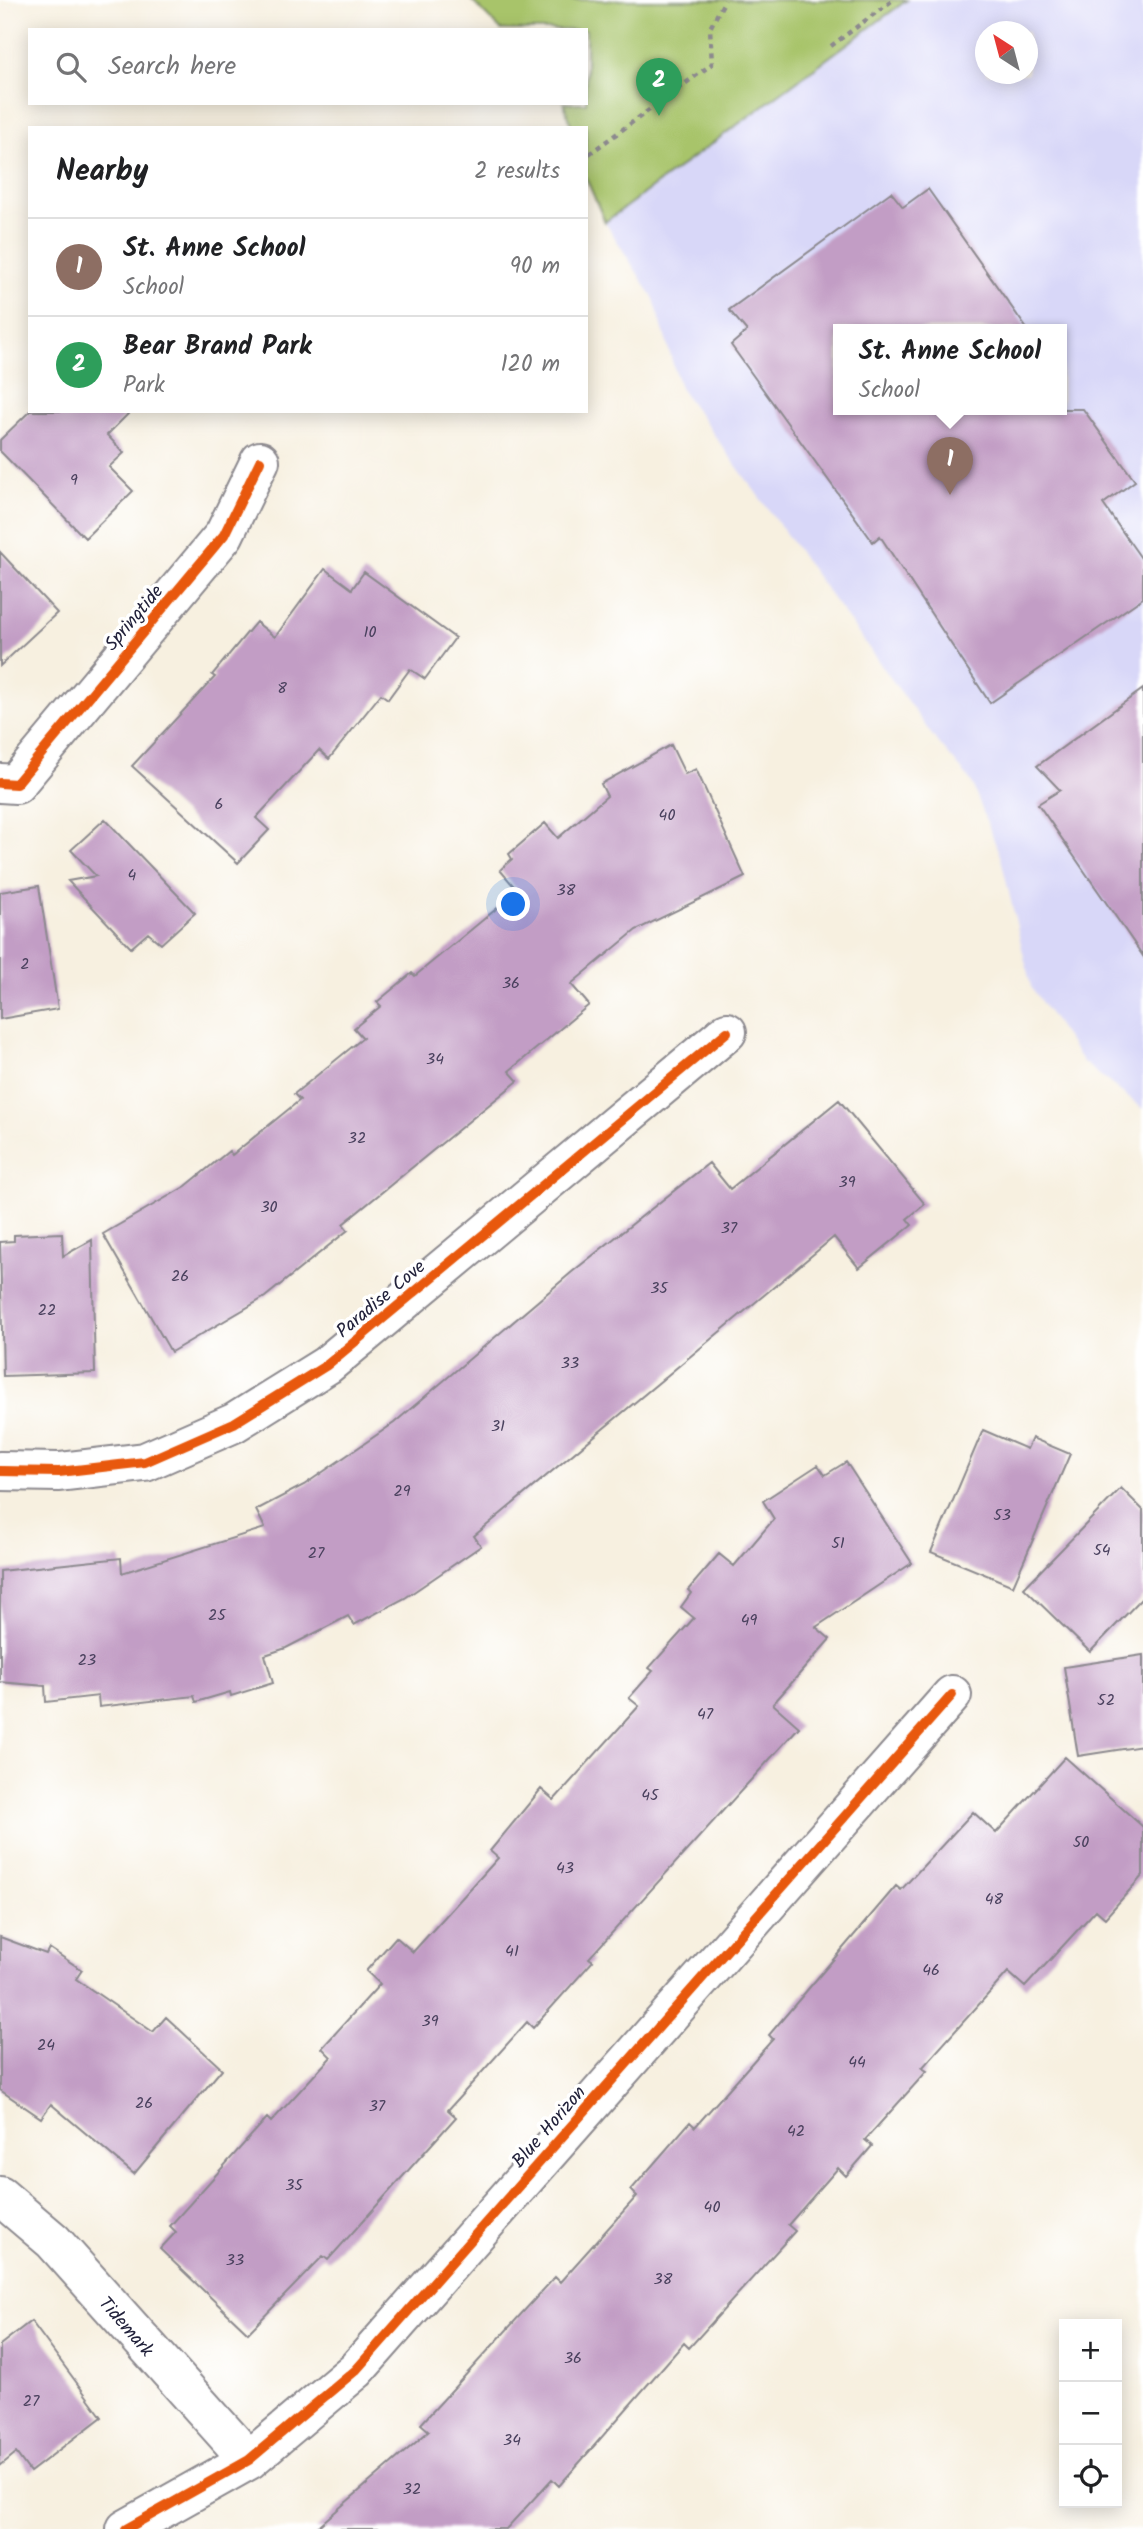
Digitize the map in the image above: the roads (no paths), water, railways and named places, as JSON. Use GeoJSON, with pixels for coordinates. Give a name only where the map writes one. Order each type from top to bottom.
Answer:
{"type":"FeatureCollection","features":[{"type":"Feature","properties":{"kind":"street","name":"Springtide"},"geometry":{"type":"LineString","coordinates":[[8,783],[224,535],[260,461]]}},
{"type":"Feature","properties":{"kind":"street","name":"Paradise Cove"},"geometry":{"type":"LineString","coordinates":[[0,1471],[60,1472],[145,1462],[234,1423],[327,1365],[727,1032]]}},
{"type":"Feature","properties":{"kind":"street","name":"Blue Horizon"},"geometry":{"type":"LineString","coordinates":[[126,2529],[249,2460],[356,2370],[952,1695]]}},
{"type":"Feature","properties":{"kind":"street","name":"Tidemark"},"geometry":{"type":"LineString","coordinates":[[0,2196],[52,2241],[249,2460]]}},
{"type":"Feature","properties":{"kind":"place","name":"Bear Brand Park"},"geometry":{"type":"Point","coordinates":[659,116]}},
{"type":"Feature","properties":{"kind":"place","name":"St. Anne School"},"geometry":{"type":"Point","coordinates":[950,495]}}]}
